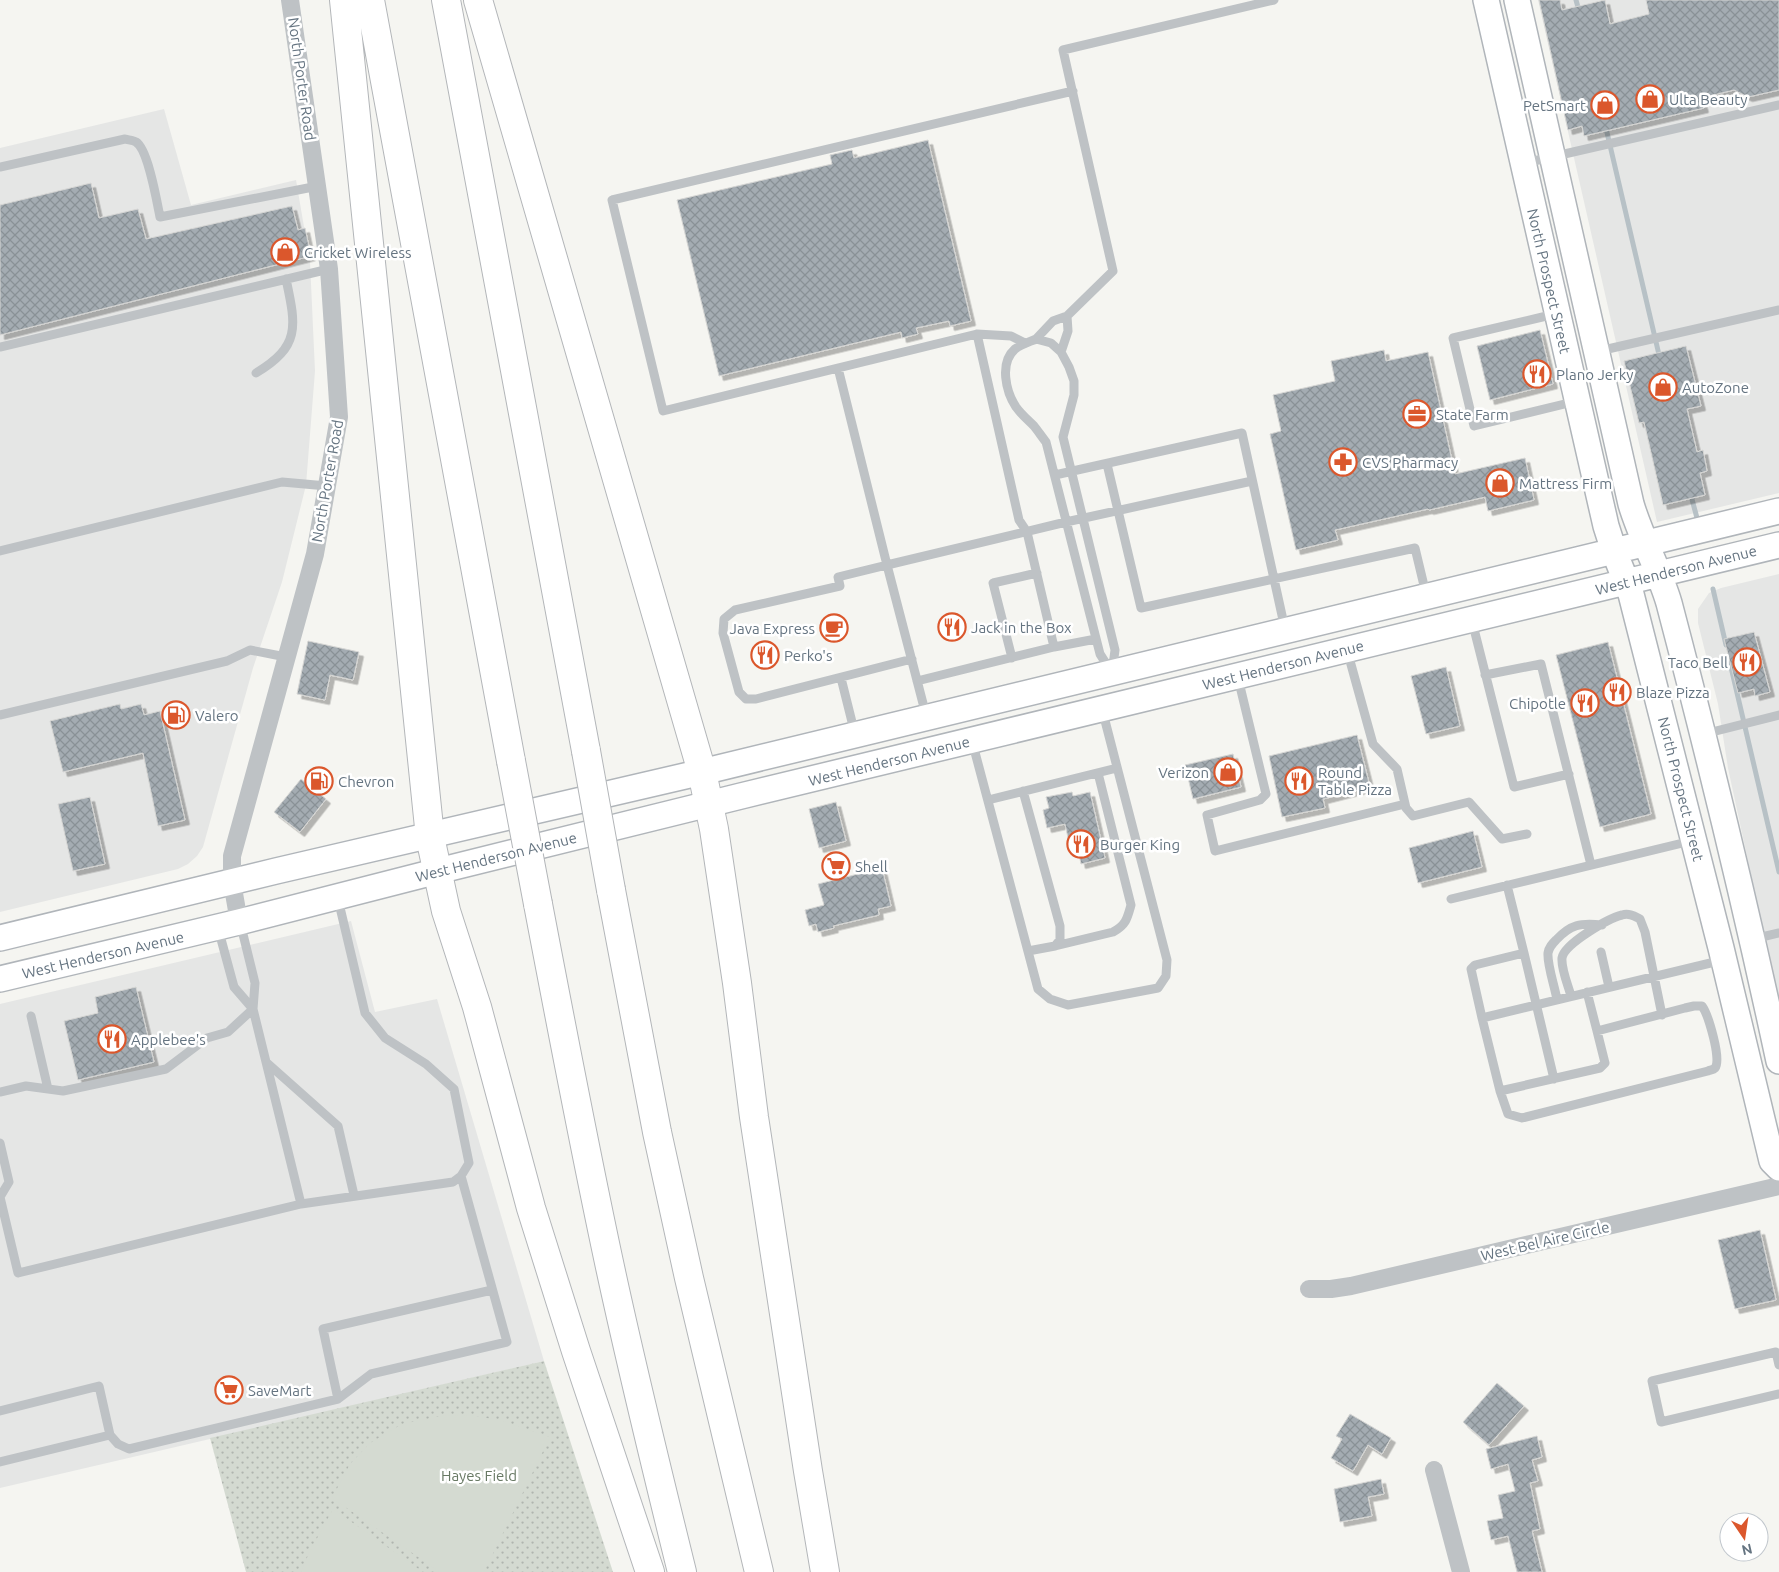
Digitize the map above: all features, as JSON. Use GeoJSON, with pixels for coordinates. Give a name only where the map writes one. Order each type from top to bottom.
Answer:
{"type":"FeatureCollection","features":[{"type":"Feature","properties":{"kind":"highway"},"geometry":{"type":"LineString","coordinates":[[344,0],[430,837],[446,910],[477,1007],[531,1208],[576,1351],[650,1572]]}},
{"type":"Feature","properties":{"kind":"highway"},"geometry":{"type":"LineString","coordinates":[[370,0],[572,1082],[610,1268],[682,1572]]}},
{"type":"Feature","properties":{"kind":"highway"},"geometry":{"type":"LineString","coordinates":[[446,0],[657,1132],[689,1278],[759,1572]]}},
{"type":"Feature","properties":{"kind":"highway"},"geometry":{"type":"LineString","coordinates":[[478,0],[710,805],[736,973],[762,1166],[825,1572]]}},
{"type":"Feature","properties":{"kind":"main road","name":"North Prospect Street"},"geometry":{"type":"LineString","coordinates":[[1486,0],[1606,526],[1635,609],[1694,840],[1772,1161],[1779,1168]]}},
{"type":"Feature","properties":{"kind":"main road","name":"North Prospect Street"},"geometry":{"type":"LineString","coordinates":[[1517,0],[1631,504],[1669,603],[1753,940],[1779,1061]]}},
{"type":"Feature","properties":{"kind":"main road"},"geometry":{"type":"LineString","coordinates":[[0,938],[702,772],[1779,511]]}},
{"type":"Feature","properties":{"kind":"main road","name":"West Henderson Avenue"},"geometry":{"type":"LineString","coordinates":[[0,979],[229,925],[438,871],[1779,545]]}},
{"type":"Feature","properties":{"kind":"main road"},"geometry":{"type":"LineString","coordinates":[[1185,689],[1193,673],[1222,663],[1283,649],[1305,641],[1338,618]]}},
{"type":"Feature","properties":{"kind":"main road"},"geometry":{"type":"LineString","coordinates":[[972,741],[983,723],[1006,720],[1065,706],[1097,695],[1110,685],[1112,673]]}},
{"type":"Feature","properties":{"kind":"main road"},"geometry":{"type":"LineString","coordinates":[[0,956],[134,918],[149,910],[159,900]]}},
{"type":"Feature","properties":{"kind":"main road"},"geometry":{"type":"LineString","coordinates":[[1722,954],[1753,940]]}},
{"type":"Feature","properties":{"kind":"street","name":"North Porter Road"},"geometry":{"type":"LineString","coordinates":[[229,925],[232,856],[315,554],[339,417],[329,269],[290,0]]}},
{"type":"Feature","properties":{"kind":"street","name":"West Bel Aire Circle"},"geometry":{"type":"LineString","coordinates":[[1309,1289],[1331,1289],[1351,1286],[1779,1186]]}},
{"type":"Feature","properties":{"kind":"street"},"geometry":{"type":"LineString","coordinates":[[1434,1470],[1461,1572]]}},
{"type":"Feature","properties":{"kind":"lane"},"geometry":{"type":"LineString","coordinates":[[1112,673],[1100,654],[1046,442],[1035,427],[1016,408],[1006,384],[1006,368],[1014,350],[1036,339],[1053,321],[1067,316],[1113,272],[1063,50],[1274,0]]}},
{"type":"Feature","properties":{"kind":"lane"},"geometry":{"type":"LineString","coordinates":[[1025,343],[1011,336],[977,334],[663,411],[612,200],[1073,90]]}},
{"type":"Feature","properties":{"kind":"lane"},"geometry":{"type":"LineString","coordinates":[[1522,164],[1779,105]]}},
{"type":"Feature","properties":{"kind":"lane"},"geometry":{"type":"LineString","coordinates":[[0,168],[125,139],[136,142],[143,149],[148,164],[160,217],[318,186]]}},
{"type":"Feature","properties":{"kind":"lane"},"geometry":{"type":"LineString","coordinates":[[0,347],[329,269]]}},
{"type":"Feature","properties":{"kind":"lane"},"geometry":{"type":"LineString","coordinates":[[256,374],[270,365],[280,355],[294,332],[294,315],[286,279]]}},
{"type":"Feature","properties":{"kind":"lane"},"geometry":{"type":"LineString","coordinates":[[1596,351],[1779,310]]}},
{"type":"Feature","properties":{"kind":"lane"},"geometry":{"type":"LineString","coordinates":[[1557,313],[1453,338],[1474,426],[1577,401]]}},
{"type":"Feature","properties":{"kind":"lane"},"geometry":{"type":"LineString","coordinates":[[1061,352],[1068,331],[1067,316]]}},
{"type":"Feature","properties":{"kind":"lane"},"geometry":{"type":"LineString","coordinates":[[977,334],[1020,520],[1027,532],[1054,647]]}},
{"type":"Feature","properties":{"kind":"lane"},"geometry":{"type":"LineString","coordinates":[[1036,339],[1051,343],[1061,352],[1074,381],[1074,395],[1063,437],[1115,650],[1112,673]]}},
{"type":"Feature","properties":{"kind":"lane"},"geometry":{"type":"LineString","coordinates":[[838,368],[926,718]]}},
{"type":"Feature","properties":{"kind":"lane"},"geometry":{"type":"LineString","coordinates":[[1055,475],[1242,433],[1285,631]]}},
{"type":"Feature","properties":{"kind":"lane"},"geometry":{"type":"LineString","coordinates":[[1107,464],[1141,608],[1415,548],[1427,597]]}},
{"type":"Feature","properties":{"kind":"lane"},"geometry":{"type":"LineString","coordinates":[[912,659],[746,700],[739,692],[724,633],[724,619],[735,610],[840,586],[838,576],[1083,518],[1252,481]]}},
{"type":"Feature","properties":{"kind":"lane"},"geometry":{"type":"LineString","coordinates":[[0,550],[282,482],[327,486]]}},
{"type":"Feature","properties":{"kind":"lane"},"geometry":{"type":"LineString","coordinates":[[1012,658],[993,583],[1037,573]]}},
{"type":"Feature","properties":{"kind":"lane"},"geometry":{"type":"LineString","coordinates":[[1472,620],[1514,787],[1569,774]]}},
{"type":"Feature","properties":{"kind":"lane"},"geometry":{"type":"LineString","coordinates":[[917,681],[1096,638]]}},
{"type":"Feature","properties":{"kind":"lane"},"geometry":{"type":"LineString","coordinates":[[0,714],[227,661],[250,650],[286,657]]}},
{"type":"Feature","properties":{"kind":"lane"},"geometry":{"type":"LineString","coordinates":[[1347,650],[1373,744],[1397,769],[1406,808],[1413,816],[1469,802],[1502,839],[1526,834]]}},
{"type":"Feature","properties":{"kind":"lane"},"geometry":{"type":"LineString","coordinates":[[1485,675],[1541,664],[1591,865]]}},
{"type":"Feature","properties":{"kind":"lane"},"geometry":{"type":"LineString","coordinates":[[1238,676],[1266,794],[1260,800],[1207,815],[1215,851],[1405,804]]}},
{"type":"Feature","properties":{"kind":"lane"},"geometry":{"type":"LineString","coordinates":[[841,678],[855,735]]}},
{"type":"Feature","properties":{"kind":"lane"},"geometry":{"type":"LineString","coordinates":[[972,741],[1038,989],[1050,999],[1068,1005],[1158,988],[1166,976],[1167,960],[1102,709]]}},
{"type":"Feature","properties":{"kind":"lane"},"geometry":{"type":"LineString","coordinates":[[1703,734],[1779,715]]}},
{"type":"Feature","properties":{"kind":"lane"},"geometry":{"type":"LineString","coordinates":[[988,800],[1117,768]]}},
{"type":"Feature","properties":{"kind":"lane"},"geometry":{"type":"LineString","coordinates":[[1028,951],[1114,932],[1122,928],[1127,919],[1130,905],[1098,773]]}},
{"type":"Feature","properties":{"kind":"lane"},"geometry":{"type":"LineString","coordinates":[[1022,791],[1060,926],[1060,940],[1055,946]]}},
{"type":"Feature","properties":{"kind":"lane"},"geometry":{"type":"LineString","coordinates":[[1451,899],[1694,840]]}},
{"type":"Feature","properties":{"kind":"lane"},"geometry":{"type":"LineString","coordinates":[[1507,885],[1554,1078]]}},
{"type":"Feature","properties":{"kind":"lane"},"geometry":{"type":"LineString","coordinates":[[0,1143],[9,1182],[0,1197],[18,1274],[301,1204],[453,1182],[461,1176],[469,1162],[454,1089],[426,1064],[385,1038],[365,1013],[338,896]]}},
{"type":"Feature","properties":{"kind":"lane"},"geometry":{"type":"LineString","coordinates":[[1571,996],[1562,958],[1566,949],[1587,933],[1602,926],[1614,917],[1623,914],[1632,915],[1640,920],[1645,932],[1662,1015]]}},
{"type":"Feature","properties":{"kind":"lane"},"geometry":{"type":"LineString","coordinates":[[229,925],[234,987],[253,1009]]}},
{"type":"Feature","properties":{"kind":"lane"},"geometry":{"type":"LineString","coordinates":[[229,925],[255,983],[253,1009],[301,1204]]}},
{"type":"Feature","properties":{"kind":"lane"},"geometry":{"type":"LineString","coordinates":[[1557,1000],[1548,955],[1550,946],[1563,933],[1575,925],[1602,926]]}},
{"type":"Feature","properties":{"kind":"lane"},"geometry":{"type":"LineString","coordinates":[[1753,940],[1779,933]]}},
{"type":"Feature","properties":{"kind":"lane"},"geometry":{"type":"LineString","coordinates":[[1601,952],[1610,987]]}},
{"type":"Feature","properties":{"kind":"lane"},"geometry":{"type":"LineString","coordinates":[[1524,953],[1476,965],[1471,969],[1500,1091],[1508,1114],[1522,1118],[1708,1072],[1715,1068],[1718,1061],[1708,1018],[1702,1006],[1694,1006],[1596,1031]]}},
{"type":"Feature","properties":{"kind":"lane"},"geometry":{"type":"LineString","coordinates":[[1482,1018],[1653,977],[1722,954]]}},
{"type":"Feature","properties":{"kind":"lane"},"geometry":{"type":"LineString","coordinates":[[1500,1091],[1600,1068],[1605,1063],[1587,992]]}},
{"type":"Feature","properties":{"kind":"lane"},"geometry":{"type":"LineString","coordinates":[[0,1092],[26,1086],[63,1091],[166,1068],[207,1038],[228,1032],[253,1009]]}},
{"type":"Feature","properties":{"kind":"lane"},"geometry":{"type":"LineString","coordinates":[[31,1016],[48,1090]]}},
{"type":"Feature","properties":{"kind":"lane"},"geometry":{"type":"LineString","coordinates":[[266,1062],[338,1126],[354,1195]]}},
{"type":"Feature","properties":{"kind":"lane"},"geometry":{"type":"LineString","coordinates":[[0,1410],[99,1386],[110,1435],[118,1444],[129,1448],[338,1399],[371,1374],[507,1342],[461,1176]]}},
{"type":"Feature","properties":{"kind":"lane"},"geometry":{"type":"LineString","coordinates":[[338,1399],[323,1330],[492,1290]]}},
{"type":"Feature","properties":{"kind":"lane"},"geometry":{"type":"LineString","coordinates":[[1779,1364],[1776,1352],[1652,1381],[1661,1422],[1779,1394]]}},
{"type":"Feature","properties":{"kind":"lane"},"geometry":{"type":"LineString","coordinates":[[0,1462],[110,1435]]}},
{"type":"Feature","properties":{"kind":"shaded area"},"geometry":{"type":"Polygon","coordinates":[[[1538,0],[1779,0],[1779,493],[1657,522],[1538,0]]]}},
{"type":"Feature","properties":{"kind":"shaded area"},"geometry":{"type":"Polygon","coordinates":[[[164,109],[191,205],[296,180],[310,262],[315,371],[306,485],[282,582],[253,668],[203,847],[197,856],[188,864],[178,869],[0,912],[0,148],[164,109]]]}},
{"type":"Feature","properties":{"kind":"shaded area"},"geometry":{"type":"Polygon","coordinates":[[[1779,574],[1779,1005],[1728,768],[1718,704],[1698,623],[1698,609],[1709,593],[1721,588],[1779,574]]]}},
{"type":"Feature","properties":{"kind":"shaded area"},"geometry":{"type":"Polygon","coordinates":[[[351,921],[375,1012],[437,999],[544,1361],[0,1488],[0,1004],[351,921]]]}},
{"type":"Feature","properties":{"kind":"green space","name":"Hayes Field"},"geometry":{"type":"Polygon","coordinates":[[[544,1361],[613,1572],[246,1572],[210,1438],[544,1361]]]}},
{"type":"Feature","properties":{"kind":"green space"},"geometry":{"type":"Polygon","coordinates":[[[446,1415],[476,1416],[503,1421],[550,1437],[484,1572],[440,1572],[332,1498],[350,1464],[370,1443],[402,1424],[446,1415]]]}},
{"type":"Feature","properties":{"kind":"green space"},"geometry":{"type":"Polygon","coordinates":[[[333,1509],[423,1572],[301,1572],[333,1509]]]}},
{"type":"Feature","properties":{"kind":"building"},"geometry":{"type":"Polygon","coordinates":[[[1539,0],[1560,0],[1562,10],[1605,0],[1610,24],[1649,14],[1646,0],[1779,0],[1779,90],[1748,97],[1734,90],[1701,98],[1704,108],[1584,136],[1582,126],[1568,130],[1539,0]]]}},
{"type":"Feature","properties":{"kind":"building"},"geometry":{"type":"Polygon","coordinates":[[[928,140],[971,321],[950,326],[949,321],[916,328],[918,334],[902,338],[901,332],[719,376],[677,200],[832,164],[830,155],[852,150],[854,158],[928,140]]]}},
{"type":"Feature","properties":{"kind":"building"},"geometry":{"type":"Polygon","coordinates":[[[91,183],[99,218],[138,209],[146,239],[292,206],[298,230],[305,228],[311,256],[0,335],[0,205],[91,183]]]}},
{"type":"Feature","properties":{"kind":"building"},"geometry":{"type":"Polygon","coordinates":[[[1540,330],[1553,384],[1490,400],[1477,346],[1540,330]]]}},
{"type":"Feature","properties":{"kind":"building"},"geometry":{"type":"Polygon","coordinates":[[[1686,346],[1701,406],[1687,409],[1697,452],[1703,450],[1707,471],[1700,473],[1705,495],[1663,505],[1644,422],[1639,423],[1624,361],[1686,346]]]}},
{"type":"Feature","properties":{"kind":"building"},"geometry":{"type":"Polygon","coordinates":[[[1384,350],[1386,361],[1428,352],[1455,474],[1525,458],[1534,500],[1488,511],[1485,497],[1335,530],[1338,540],[1296,550],[1270,434],[1281,431],[1273,395],[1335,381],[1331,361],[1384,350]]]}},
{"type":"Feature","properties":{"kind":"building"},"geometry":{"type":"Polygon","coordinates":[[[1754,632],[1770,692],[1755,696],[1754,689],[1738,693],[1724,639],[1754,632]]]}},
{"type":"Feature","properties":{"kind":"building"},"geometry":{"type":"Polygon","coordinates":[[[308,641],[359,652],[353,680],[330,675],[325,700],[297,694],[308,641]]]}},
{"type":"Feature","properties":{"kind":"building"},"geometry":{"type":"Polygon","coordinates":[[[1608,642],[1651,814],[1600,827],[1556,655],[1608,642]]]}},
{"type":"Feature","properties":{"kind":"building"},"geometry":{"type":"Polygon","coordinates":[[[1446,667],[1460,726],[1426,734],[1411,676],[1446,667]]]}},
{"type":"Feature","properties":{"kind":"building"},"geometry":{"type":"Polygon","coordinates":[[[120,704],[121,709],[141,704],[144,715],[160,711],[185,820],[158,826],[143,753],[63,772],[50,721],[120,704]]]}},
{"type":"Feature","properties":{"kind":"building"},"geometry":{"type":"Polygon","coordinates":[[[1357,735],[1370,787],[1323,799],[1325,808],[1282,817],[1269,756],[1357,735]]]}},
{"type":"Feature","properties":{"kind":"building"},"geometry":{"type":"Polygon","coordinates":[[[1233,754],[1241,787],[1193,799],[1185,765],[1233,754]]]}},
{"type":"Feature","properties":{"kind":"building"},"geometry":{"type":"Polygon","coordinates":[[[301,779],[326,799],[300,832],[274,812],[301,779]]]}},
{"type":"Feature","properties":{"kind":"building"},"geometry":{"type":"Polygon","coordinates":[[[1072,792],[1073,796],[1090,792],[1105,858],[1081,864],[1077,845],[1070,847],[1065,824],[1047,828],[1043,810],[1049,808],[1046,797],[1072,792]]]}},
{"type":"Feature","properties":{"kind":"building"},"geometry":{"type":"Polygon","coordinates":[[[90,797],[105,864],[73,871],[58,804],[90,797]]]}},
{"type":"Feature","properties":{"kind":"building","name":"Shell"},"geometry":{"type":"Polygon","coordinates":[[[836,802],[846,841],[819,848],[809,809],[836,802]]]}},
{"type":"Feature","properties":{"kind":"building"},"geometry":{"type":"Polygon","coordinates":[[[1473,831],[1482,867],[1418,883],[1409,848],[1473,831]]]}},
{"type":"Feature","properties":{"kind":"building"},"geometry":{"type":"Polygon","coordinates":[[[882,868],[891,906],[878,909],[879,915],[833,926],[834,928],[818,932],[816,924],[809,926],[805,910],[824,905],[818,884],[882,868]]]}},
{"type":"Feature","properties":{"kind":"building"},"geometry":{"type":"Polygon","coordinates":[[[136,987],[154,1062],[78,1080],[64,1021],[98,1013],[95,997],[136,987]]]}},
{"type":"Feature","properties":{"kind":"building"},"geometry":{"type":"Polygon","coordinates":[[[1760,1230],[1776,1300],[1735,1309],[1718,1240],[1760,1230]]]}},
{"type":"Feature","properties":{"kind":"building"},"geometry":{"type":"Polygon","coordinates":[[[1497,1383],[1524,1406],[1489,1445],[1463,1422],[1497,1383]]]}},
{"type":"Feature","properties":{"kind":"building"},"geometry":{"type":"Polygon","coordinates":[[[1350,1414],[1391,1438],[1382,1454],[1368,1445],[1353,1471],[1331,1458],[1342,1439],[1336,1436],[1350,1414]]]}},
{"type":"Feature","properties":{"kind":"building"},"geometry":{"type":"Polygon","coordinates":[[[1537,1436],[1542,1457],[1532,1460],[1538,1481],[1530,1483],[1540,1529],[1532,1531],[1542,1572],[1517,1572],[1508,1536],[1491,1540],[1487,1521],[1503,1518],[1498,1495],[1515,1491],[1508,1464],[1491,1469],[1486,1449],[1537,1436]]]}},
{"type":"Feature","properties":{"kind":"building"},"geometry":{"type":"Polygon","coordinates":[[[1381,1479],[1384,1494],[1368,1497],[1372,1516],[1340,1522],[1334,1489],[1381,1479]]]}},
{"type":"Feature","properties":{"kind":"waterway"},"geometry":{"type":"LineString","coordinates":[[1576,0],[1579,11]]}},
{"type":"Feature","properties":{"kind":"waterway"},"geometry":{"type":"LineString","coordinates":[[1605,124],[1660,359]]}},
{"type":"Feature","properties":{"kind":"waterway"},"geometry":{"type":"LineString","coordinates":[[1690,492],[1697,518]]}},
{"type":"Feature","properties":{"kind":"waterway"},"geometry":{"type":"LineString","coordinates":[[1713,589],[1726,645]]}},
{"type":"Feature","properties":{"kind":"waterway"},"geometry":{"type":"LineString","coordinates":[[1730,663],[1779,872]]}},
{"type":"Feature","properties":{"kind":"place","name":"Ulta Beauty"},"geometry":{"type":"Point","coordinates":[1650,99]}},
{"type":"Feature","properties":{"kind":"place","name":"PetSmart"},"geometry":{"type":"Point","coordinates":[1605,105]}},
{"type":"Feature","properties":{"kind":"place","name":"Cricket Wireless"},"geometry":{"type":"Point","coordinates":[285,252]}},
{"type":"Feature","properties":{"kind":"place","name":"Plano Jerky"},"geometry":{"type":"Point","coordinates":[1537,374]}},
{"type":"Feature","properties":{"kind":"place","name":"AutoZone"},"geometry":{"type":"Point","coordinates":[1663,387]}},
{"type":"Feature","properties":{"kind":"place","name":"State Farm"},"geometry":{"type":"Point","coordinates":[1417,414]}},
{"type":"Feature","properties":{"kind":"place","name":"CVS Pharmacy"},"geometry":{"type":"Point","coordinates":[1343,462]}},
{"type":"Feature","properties":{"kind":"place","name":"Mattress Firm"},"geometry":{"type":"Point","coordinates":[1500,483]}},
{"type":"Feature","properties":{"kind":"place","name":"Jack in the Box"},"geometry":{"type":"Point","coordinates":[952,627]}},
{"type":"Feature","properties":{"kind":"place","name":"Java Express"},"geometry":{"type":"Point","coordinates":[834,628]}},
{"type":"Feature","properties":{"kind":"place","name":"Perko's"},"geometry":{"type":"Point","coordinates":[765,655]}},
{"type":"Feature","properties":{"kind":"place","name":"Taco Bell"},"geometry":{"type":"Point","coordinates":[1747,662]}},
{"type":"Feature","properties":{"kind":"place","name":"Blaze Pizza"},"geometry":{"type":"Point","coordinates":[1617,692]}},
{"type":"Feature","properties":{"kind":"place","name":"Chipotle"},"geometry":{"type":"Point","coordinates":[1585,703]}},
{"type":"Feature","properties":{"kind":"place","name":"Valero"},"geometry":{"type":"Point","coordinates":[176,715]}},
{"type":"Feature","properties":{"kind":"place","name":"Verizon"},"geometry":{"type":"Point","coordinates":[1228,772]}},
{"type":"Feature","properties":{"kind":"place","name":"Chevron"},"geometry":{"type":"Point","coordinates":[319,781]}},
{"type":"Feature","properties":{"kind":"place","name":"Round Table Pizza"},"geometry":{"type":"Point","coordinates":[1299,781]}},
{"type":"Feature","properties":{"kind":"place","name":"Burger King"},"geometry":{"type":"Point","coordinates":[1081,844]}},
{"type":"Feature","properties":{"kind":"place","name":"Shell"},"geometry":{"type":"Point","coordinates":[836,866]}},
{"type":"Feature","properties":{"kind":"place","name":"Applebee's"},"geometry":{"type":"Point","coordinates":[112,1039]}},
{"type":"Feature","properties":{"kind":"place","name":"SaveMart"},"geometry":{"type":"Point","coordinates":[229,1390]}}]}
